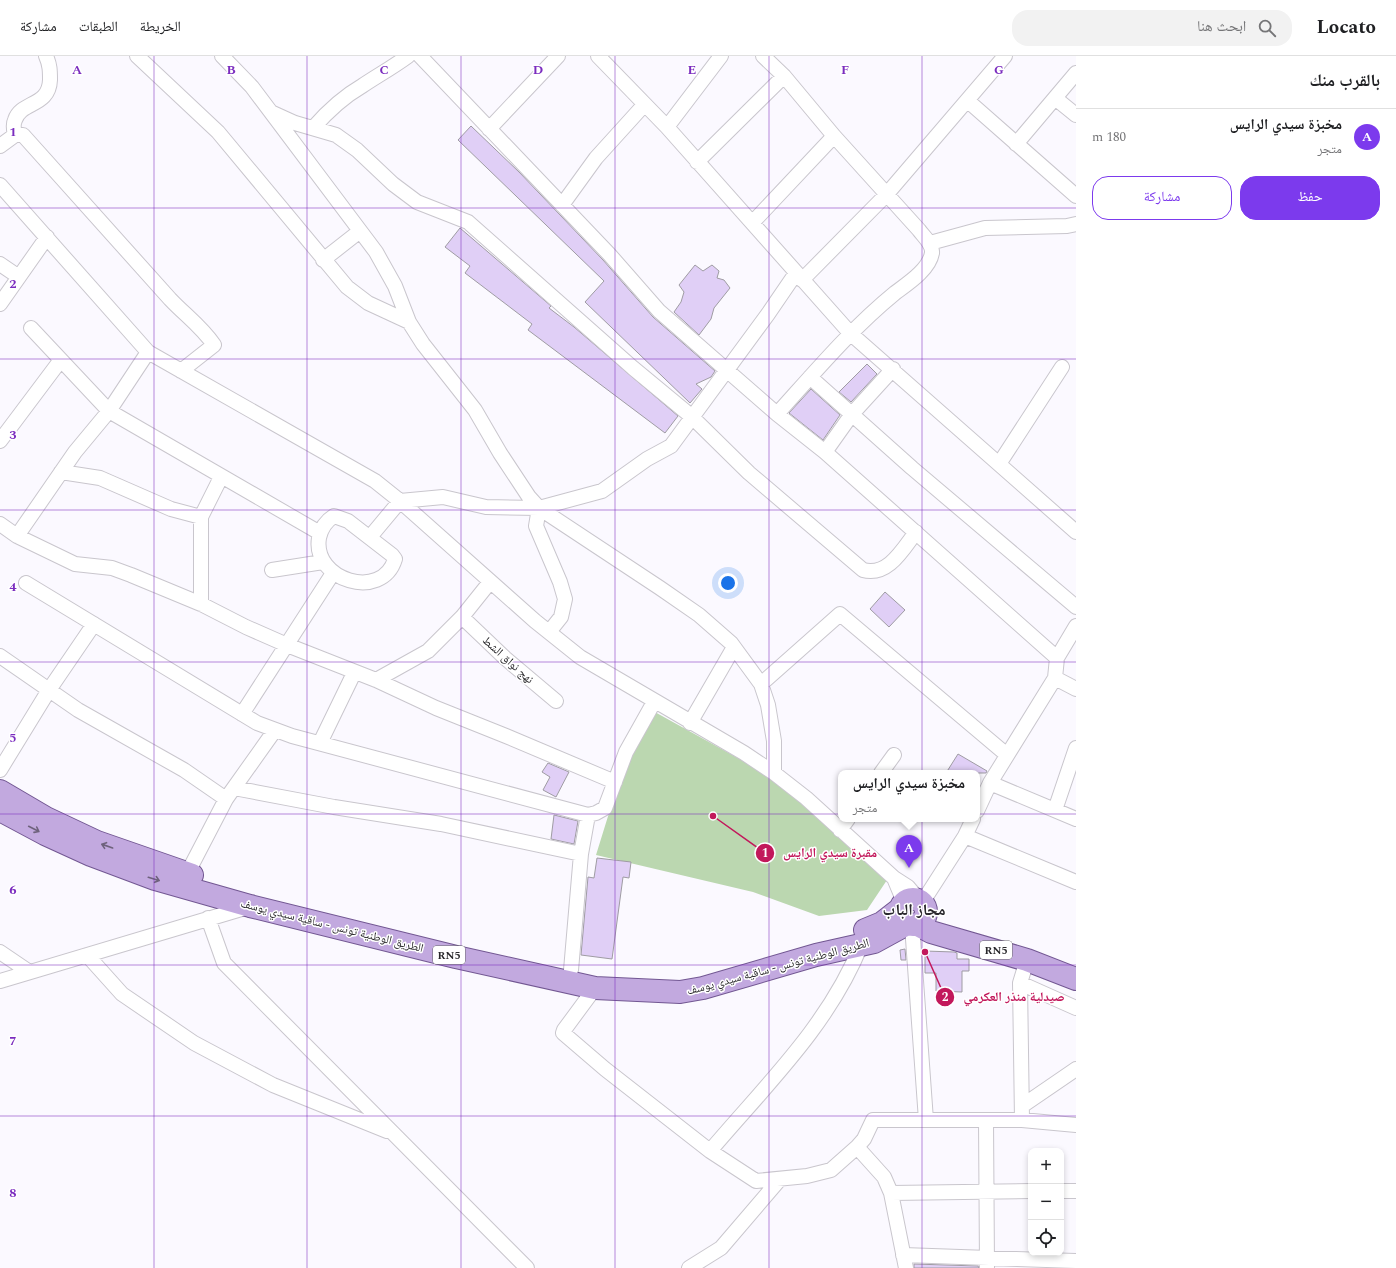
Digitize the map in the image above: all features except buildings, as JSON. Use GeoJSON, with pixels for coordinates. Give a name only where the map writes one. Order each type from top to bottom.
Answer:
{"type":"FeatureCollection","features":[{"type":"Feature","properties":{"kind":"main road","name":"الطريق الوطنية تونس - ساقية سيدي يوسف"},"geometry":{"type":"LineString","coordinates":[[0,791],[46,818],[90,839],[187,874],[426,936],[571,970],[634,978],[666,980],[690,978],[738,967],[862,932],[882,923],[913,913]]}},
{"type":"Feature","properties":{"kind":"main road","name":"الطريق الوطنية تونس - ساقية سيدي يوسف"},"geometry":{"type":"LineString","coordinates":[[0,810],[46,834],[113,865],[155,879],[250,906],[456,957],[595,988],[648,991],[688,991],[726,982],[816,955],[874,942],[913,913]]}},
{"type":"Feature","properties":{"kind":"main road","name":"RN5"},"geometry":{"type":"LineString","coordinates":[[913,913],[931,932],[1027,960],[1076,978]]}},
{"type":"Feature","properties":{"kind":"main road","name":"RN5"},"geometry":{"type":"LineString","coordinates":[[913,913],[1012,941],[1076,965]]}},
{"type":"Feature","properties":{"kind":"street"},"geometry":{"type":"LineString","coordinates":[[14,136],[14,121],[19,113],[45,96],[49,90],[50,66],[46,56]]}},
{"type":"Feature","properties":{"kind":"street"},"geometry":{"type":"LineString","coordinates":[[137,56],[218,132],[347,288],[368,303],[409,322]]}},
{"type":"Feature","properties":{"kind":"street"},"geometry":{"type":"LineString","coordinates":[[222,56],[252,87],[376,252],[394,286],[409,322],[423,344],[475,410],[500,453],[529,497],[539,508],[660,588],[718,631],[734,647],[761,684],[768,705],[774,742],[774,773]]}},
{"type":"Feature","properties":{"kind":"street"},"geometry":{"type":"LineString","coordinates":[[313,128],[327,113],[352,92],[393,68],[408,56]]}},
{"type":"Feature","properties":{"kind":"street"},"geometry":{"type":"LineString","coordinates":[[420,56],[562,205],[659,311],[726,370],[825,452],[1057,658]]}},
{"type":"Feature","properties":{"kind":"street"},"geometry":{"type":"LineString","coordinates":[[489,129],[558,56]]}},
{"type":"Feature","properties":{"kind":"street"},"geometry":{"type":"LineString","coordinates":[[598,56],[667,127],[697,162],[753,222],[850,333],[893,369],[1076,532]]}},
{"type":"Feature","properties":{"kind":"street"},"geometry":{"type":"LineString","coordinates":[[667,127],[721,56]]}},
{"type":"Feature","properties":{"kind":"street"},"geometry":{"type":"LineString","coordinates":[[763,56],[784,76],[834,136],[930,243],[932,253],[926,265],[914,278],[850,333],[778,414]]}},
{"type":"Feature","properties":{"kind":"street"},"geometry":{"type":"LineString","coordinates":[[370,537],[400,501],[443,497],[486,507],[539,508],[602,491],[647,459],[671,446],[691,416],[768,314],[799,276],[886,195],[926,146],[968,101],[1005,56]]}},
{"type":"Feature","properties":{"kind":"street"},"geometry":{"type":"LineString","coordinates":[[1016,144],[1076,73]]}},
{"type":"Feature","properties":{"kind":"street"},"geometry":{"type":"LineString","coordinates":[[697,162],[784,76]]}},
{"type":"Feature","properties":{"kind":"street"},"geometry":{"type":"LineString","coordinates":[[1055,98],[1076,115]]}},
{"type":"Feature","properties":{"kind":"street"},"geometry":{"type":"LineString","coordinates":[[968,101],[1076,196]]}},
{"type":"Feature","properties":{"kind":"street"},"geometry":{"type":"LineString","coordinates":[[562,205],[596,158],[644,105]]}},
{"type":"Feature","properties":{"kind":"street"},"geometry":{"type":"LineString","coordinates":[[271,112],[295,123],[336,135],[357,150],[393,184],[417,202],[468,222],[633,368],[691,416],[749,473],[863,570],[872,573],[882,570],[898,557],[916,532]]}},
{"type":"Feature","properties":{"kind":"street"},"geometry":{"type":"LineString","coordinates":[[0,146],[14,136],[24,135],[182,312],[205,331],[214,345],[181,371]]}},
{"type":"Feature","properties":{"kind":"street"},"geometry":{"type":"LineString","coordinates":[[753,222],[834,136]]}},
{"type":"Feature","properties":{"kind":"street"},"geometry":{"type":"LineString","coordinates":[[0,186],[148,352],[370,478],[400,501],[490,582],[580,657],[654,702],[744,753],[774,773],[838,821]]}},
{"type":"Feature","properties":{"kind":"street"},"geometry":{"type":"LineString","coordinates":[[930,243],[985,228],[1067,226],[1076,224]]}},
{"type":"Feature","properties":{"kind":"street"},"geometry":{"type":"LineString","coordinates":[[323,260],[360,231]]}},
{"type":"Feature","properties":{"kind":"street"},"geometry":{"type":"LineString","coordinates":[[0,304],[47,237]]}},
{"type":"Feature","properties":{"kind":"street"},"geometry":{"type":"LineString","coordinates":[[0,264],[19,277]]}},
{"type":"Feature","properties":{"kind":"street"},"geometry":{"type":"LineString","coordinates":[[31,328],[60,361],[109,411],[320,533]]}},
{"type":"Feature","properties":{"kind":"street"},"geometry":{"type":"LineString","coordinates":[[17,536],[75,452],[109,411],[148,352]]}},
{"type":"Feature","properties":{"kind":"street"},"geometry":{"type":"LineString","coordinates":[[0,441],[60,361]]}},
{"type":"Feature","properties":{"kind":"street"},"geometry":{"type":"LineString","coordinates":[[999,464],[1062,368]]}},
{"type":"Feature","properties":{"kind":"street"},"geometry":{"type":"LineString","coordinates":[[825,452],[852,414],[893,369]]}},
{"type":"Feature","properties":{"kind":"street"},"geometry":{"type":"LineString","coordinates":[[810,377],[912,468],[1076,607]]}},
{"type":"Feature","properties":{"kind":"street"},"geometry":{"type":"LineString","coordinates":[[61,472],[100,478],[171,509],[201,517]]}},
{"type":"Feature","properties":{"kind":"street"},"geometry":{"type":"LineString","coordinates":[[201,604],[201,517],[222,477]]}},
{"type":"Feature","properties":{"kind":"street"},"geometry":{"type":"LineString","coordinates":[[539,508],[536,526],[560,582],[565,599],[560,617],[549,632]]}},
{"type":"Feature","properties":{"kind":"street"},"geometry":{"type":"LineString","coordinates":[[334,516],[348,521],[370,537],[395,559],[391,569],[377,581],[368,583],[355,582],[333,573],[323,562],[318,543],[320,533],[327,520],[334,516]]}},
{"type":"Feature","properties":{"kind":"street"},"geometry":{"type":"LineString","coordinates":[[0,524],[17,536],[75,564],[112,568],[201,604],[246,627],[287,645],[354,673],[376,680],[436,708],[615,782]]}},
{"type":"Feature","properties":{"kind":"street"},"geometry":{"type":"LineString","coordinates":[[272,570],[323,562]]}},
{"type":"Feature","properties":{"kind":"street"},"geometry":{"type":"LineString","coordinates":[[242,714],[333,573]]}},
{"type":"Feature","properties":{"kind":"street"},"geometry":{"type":"LineString","coordinates":[[376,680],[428,651],[462,617],[490,582]]}},
{"type":"Feature","properties":{"kind":"street"},"geometry":{"type":"LineString","coordinates":[[26,583],[257,723],[275,730],[320,743],[588,815],[605,808],[626,752],[654,702]]}},
{"type":"Feature","properties":{"kind":"street"},"geometry":{"type":"LineString","coordinates":[[761,684],[840,614],[1007,755]]}},
{"type":"Feature","properties":{"kind":"street","name":"نهج نواق الشط"},"geometry":{"type":"LineString","coordinates":[[462,617],[505,658],[556,701]]}},
{"type":"Feature","properties":{"kind":"street"},"geometry":{"type":"LineString","coordinates":[[0,770],[49,690],[94,624]]}},
{"type":"Feature","properties":{"kind":"street"},"geometry":{"type":"LineString","coordinates":[[980,805],[990,783],[1055,678],[1057,658],[1076,626]]}},
{"type":"Feature","properties":{"kind":"street"},"geometry":{"type":"LineString","coordinates":[[690,723],[734,647]]}},
{"type":"Feature","properties":{"kind":"street"},"geometry":{"type":"LineString","coordinates":[[0,656],[78,710],[184,770],[230,793],[334,807],[441,824],[581,854]]}},
{"type":"Feature","properties":{"kind":"street"},"geometry":{"type":"LineString","coordinates":[[320,743],[354,673]]}},
{"type":"Feature","properties":{"kind":"street"},"geometry":{"type":"LineString","coordinates":[[1055,678],[1076,689]]}},
{"type":"Feature","properties":{"kind":"street"},"geometry":{"type":"LineString","coordinates":[[187,874],[230,793],[275,730]]}},
{"type":"Feature","properties":{"kind":"street"},"geometry":{"type":"LineString","coordinates":[[1055,810],[1076,748]]}},
{"type":"Feature","properties":{"kind":"street"},"geometry":{"type":"LineString","coordinates":[[883,770],[894,754]]}},
{"type":"Feature","properties":{"kind":"street"},"geometry":{"type":"LineString","coordinates":[[990,783],[1076,819]]}},
{"type":"Feature","properties":{"kind":"street"},"geometry":{"type":"LineString","coordinates":[[571,970],[581,854],[588,815]]}},
{"type":"Feature","properties":{"kind":"street"},"geometry":{"type":"LineString","coordinates":[[913,913],[965,836],[972,822]]}},
{"type":"Feature","properties":{"kind":"street"},"geometry":{"type":"LineString","coordinates":[[844,825],[894,878],[908,887],[913,913],[926,1120]]}},
{"type":"Feature","properties":{"kind":"street"},"geometry":{"type":"LineString","coordinates":[[965,836],[1076,882]]}},
{"type":"Feature","properties":{"kind":"street"},"geometry":{"type":"LineString","coordinates":[[0,981],[28,971],[87,955],[250,906]]}},
{"type":"Feature","properties":{"kind":"street"},"geometry":{"type":"LineString","coordinates":[[208,918],[224,963],[392,1134],[527,1268]]}},
{"type":"Feature","properties":{"kind":"street"},"geometry":{"type":"LineString","coordinates":[[710,1151],[799,1048],[851,971],[861,945]]}},
{"type":"Feature","properties":{"kind":"street"},"geometry":{"type":"LineString","coordinates":[[0,952],[28,971]]}},
{"type":"Feature","properties":{"kind":"street"},"geometry":{"type":"LineString","coordinates":[[87,955],[122,994],[194,1043],[273,1085],[392,1134]]}},
{"type":"Feature","properties":{"kind":"street"},"geometry":{"type":"LineString","coordinates":[[1022,1113],[1020,982],[1027,960]]}},
{"type":"Feature","properties":{"kind":"street"},"geometry":{"type":"LineString","coordinates":[[1020,982],[1076,1008]]}},
{"type":"Feature","properties":{"kind":"street"},"geometry":{"type":"LineString","coordinates":[[595,988],[563,1033],[605,1069],[710,1151],[756,1181],[807,1176],[831,1170],[864,1139],[873,1120],[986,1120],[1022,1113],[1076,1125]]}},
{"type":"Feature","properties":{"kind":"street"},"geometry":{"type":"LineString","coordinates":[[1022,1113],[1076,1070]]}},
{"type":"Feature","properties":{"kind":"street"},"geometry":{"type":"LineString","coordinates":[[986,1120],[987,1263]]}},
{"type":"Feature","properties":{"kind":"street"},"geometry":{"type":"LineString","coordinates":[[857,1147],[884,1177],[891,1193],[905,1262],[987,1263],[1039,1257],[1076,1261]]}},
{"type":"Feature","properties":{"kind":"street"},"geometry":{"type":"LineString","coordinates":[[688,1268],[721,1248],[780,1179]]}},
{"type":"Feature","properties":{"kind":"street"},"geometry":{"type":"LineString","coordinates":[[891,1193],[1028,1191]]}},
{"type":"Feature","properties":{"kind":"street"},"geometry":{"type":"LineString","coordinates":[[1064,1191],[1076,1191]]}},
{"type":"Feature","properties":{"kind":"green space"},"geometry":{"type":"Polygon","coordinates":[[[653,711],[774,778],[889,877],[867,910],[819,916],[753,892],[596,855],[627,755],[653,711]]]}},
{"type":"Feature","properties":{"kind":"place","name":"مقبرة سيدي الرايس"},"geometry":{"type":"Point","coordinates":[713,816]}},
{"type":"Feature","properties":{"kind":"place","name":"مخبزة سيدي الرايس"},"geometry":{"type":"Point","coordinates":[909,868]}},
{"type":"Feature","properties":{"kind":"place","name":"صيدلية منذر العكرمي"},"geometry":{"type":"Point","coordinates":[925,952]}},
{"type":"Feature","properties":{"kind":"district","name":"مجاز الباب"},"geometry":{"type":"Point","coordinates":[914,910]}}]}
